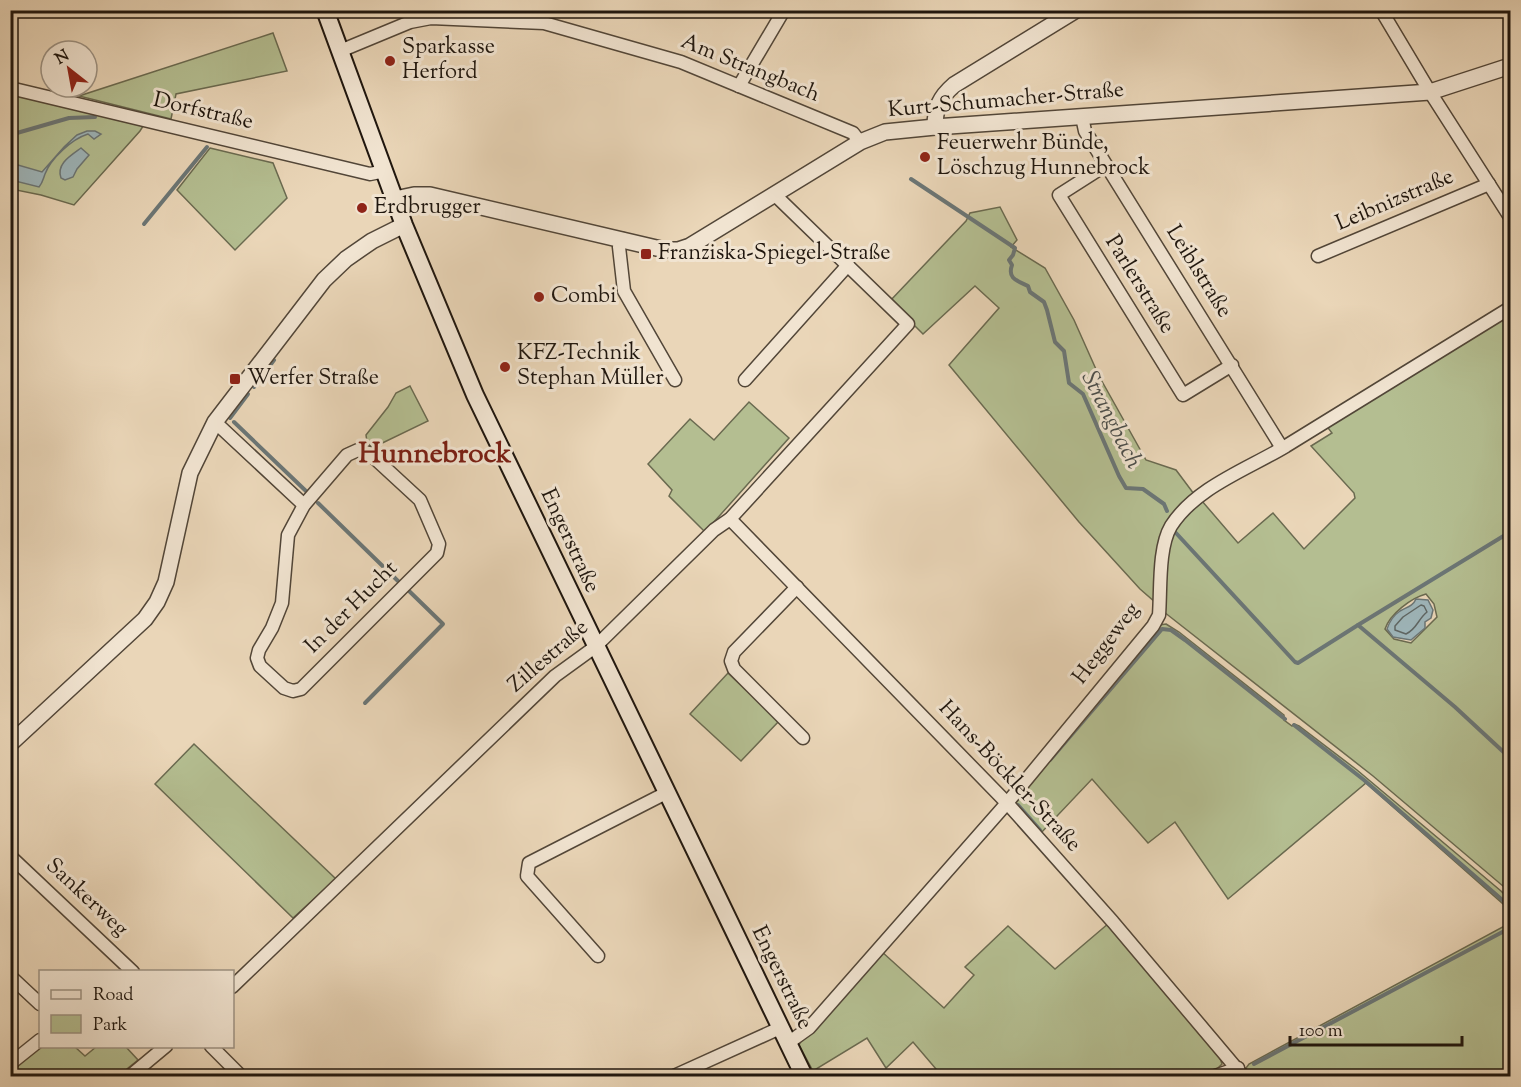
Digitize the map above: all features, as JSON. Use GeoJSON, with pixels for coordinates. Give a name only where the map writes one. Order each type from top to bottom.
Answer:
{"type":"FeatureCollection","features":[{"type":"Feature","properties":{"kind":"main road","name":"Engerstraße"},"geometry":{"type":"LineString","coordinates":[[325,10],[404,225],[474,395],[804,1077]]}},
{"type":"Feature","properties":{"kind":"street"},"geometry":{"type":"LineString","coordinates":[[739,86],[784,10]]}},
{"type":"Feature","properties":{"kind":"street"},"geometry":{"type":"LineString","coordinates":[[935,127],[938,105],[944,94],[954,85],[1076,10]]}},
{"type":"Feature","properties":{"kind":"street"},"geometry":{"type":"LineString","coordinates":[[1381,10],[1510,217]]}},
{"type":"Feature","properties":{"kind":"street","name":"Am Strangbach"},"geometry":{"type":"LineString","coordinates":[[340,51],[410,22],[431,18],[544,23],[681,62],[853,133],[860,141]]}},
{"type":"Feature","properties":{"kind":"street","name":"Kurt-Schumacher-Straße"},"geometry":{"type":"LineString","coordinates":[[395,199],[414,195],[430,195],[665,250],[678,250],[690,246],[860,141],[885,132],[1430,92],[1510,66]]}},
{"type":"Feature","properties":{"kind":"street","name":"Dorfstraße"},"geometry":{"type":"LineString","coordinates":[[10,88],[370,174],[385,171]]}},
{"type":"Feature","properties":{"kind":"street","name":"Leiblstraße"},"geometry":{"type":"LineString","coordinates":[[1082,117],[1085,131],[1282,448]]}},
{"type":"Feature","properties":{"kind":"street","name":"Parlerstraße"},"geometry":{"type":"LineString","coordinates":[[1106,165],[1059,195],[1183,395],[1232,365]]}},
{"type":"Feature","properties":{"kind":"street","name":"Leibnizstraße"},"geometry":{"type":"LineString","coordinates":[[1318,256],[1489,184]]}},
{"type":"Feature","properties":{"kind":"street"},"geometry":{"type":"LineString","coordinates":[[745,380],[848,265],[774,194]]}},
{"type":"Feature","properties":{"kind":"street"},"geometry":{"type":"LineString","coordinates":[[10,744],[145,619],[157,602],[166,582],[190,473],[215,422],[324,280],[346,259],[372,241],[404,225]]}},
{"type":"Feature","properties":{"kind":"street"},"geometry":{"type":"LineString","coordinates":[[623,239],[620,247],[624,291],[675,380]]}},
{"type":"Feature","properties":{"kind":"street","name":"Zillestraße"},"geometry":{"type":"LineString","coordinates":[[234,985],[555,676],[595,647],[714,530],[730,519],[908,324],[848,265]]}},
{"type":"Feature","properties":{"kind":"street","name":"Heggeweg"},"geometry":{"type":"LineString","coordinates":[[674,1077],[809,1028],[1007,803],[1153,626],[1159,615],[1164,541],[1171,526],[1184,509],[1214,487],[1282,448],[1510,308]]}},
{"type":"Feature","properties":{"kind":"street"},"geometry":{"type":"LineString","coordinates":[[215,422],[304,505]]}},
{"type":"Feature","properties":{"kind":"street","name":"In der Hucht"},"geometry":{"type":"LineString","coordinates":[[358,450],[369,453],[420,500],[439,544],[437,553],[301,689],[293,691],[284,688],[260,666],[257,658],[282,603],[288,535],[304,505],[347,454],[358,450]]}},
{"type":"Feature","properties":{"kind":"street","name":"Hans-Böckler-Straße"},"geometry":{"type":"LineString","coordinates":[[730,519],[1007,803],[1113,922],[1240,1072]]}},
{"type":"Feature","properties":{"kind":"street"},"geometry":{"type":"LineString","coordinates":[[797,587],[734,652],[731,661],[734,669],[803,738]]}},
{"type":"Feature","properties":{"kind":"street"},"geometry":{"type":"LineString","coordinates":[[598,956],[527,876],[529,864],[666,793]]}},
{"type":"Feature","properties":{"kind":"street","name":"Sankerweg"},"geometry":{"type":"LineString","coordinates":[[10,856],[131,970]]}},
{"type":"Feature","properties":{"kind":"street"},"geometry":{"type":"LineString","coordinates":[[10,976],[39,1003]]}},
{"type":"Feature","properties":{"kind":"street"},"geometry":{"type":"LineString","coordinates":[[10,1064],[39,1041]]}},
{"type":"Feature","properties":{"kind":"street"},"geometry":{"type":"LineString","coordinates":[[130,1077],[165,1048]]}},
{"type":"Feature","properties":{"kind":"street"},"geometry":{"type":"LineString","coordinates":[[212,1048],[241,1077]]}},
{"type":"Feature","properties":{"kind":"street"},"geometry":{"type":"LineString","coordinates":[[1215,1077],[1240,1072]]}},
{"type":"Feature","properties":{"kind":"green space"},"geometry":{"type":"Polygon","coordinates":[[[273,33],[287,71],[176,94],[171,119],[91,99],[99,99],[99,90],[273,33]]]}},
{"type":"Feature","properties":{"kind":"green space"},"geometry":{"type":"Polygon","coordinates":[[[10,94],[145,123],[74,205],[11,189],[10,94]]]}},
{"type":"Feature","properties":{"kind":"green space"},"geometry":{"type":"Polygon","coordinates":[[[210,148],[273,163],[287,198],[235,250],[177,190],[210,148]]]}},
{"type":"Feature","properties":{"kind":"green space"},"geometry":{"type":"Polygon","coordinates":[[[1000,207],[1017,240],[1011,247],[1045,268],[1074,320],[1099,376],[1146,460],[1176,470],[1194,494],[1168,524],[1155,602],[1140,589],[1079,522],[949,365],[999,308],[975,286],[923,334],[890,301],[966,221],[970,213],[1000,207]]]}},
{"type":"Feature","properties":{"kind":"green space"},"geometry":{"type":"Polygon","coordinates":[[[1510,312],[1510,892],[1373,776],[1164,612],[1166,547],[1176,522],[1202,501],[1238,543],[1273,513],[1304,549],[1355,498],[1354,493],[1311,446],[1332,433],[1325,424],[1510,312]],[[1426,594],[1414,599],[1396,612],[1385,629],[1394,639],[1411,643],[1437,617],[1434,604],[1426,594]]]}},
{"type":"Feature","properties":{"kind":"green space"},"geometry":{"type":"Polygon","coordinates":[[[410,386],[428,421],[372,448],[367,442],[366,435],[396,393],[410,386]]]}},
{"type":"Feature","properties":{"kind":"green space"},"geometry":{"type":"Polygon","coordinates":[[[749,402],[789,438],[705,532],[669,496],[672,490],[648,464],[690,419],[714,440],[749,402]]]}},
{"type":"Feature","properties":{"kind":"green space"},"geometry":{"type":"Polygon","coordinates":[[[1166,624],[1284,715],[1284,720],[1292,726],[1294,724],[1299,726],[1357,770],[1501,891],[1510,900],[1510,910],[1366,783],[1228,899],[1175,822],[1148,843],[1092,779],[1041,833],[1014,803],[1159,625],[1166,624]]]}},
{"type":"Feature","properties":{"kind":"green space"},"geometry":{"type":"Polygon","coordinates":[[[728,673],[779,721],[741,761],[690,714],[728,673]]]}},
{"type":"Feature","properties":{"kind":"green space"},"geometry":{"type":"Polygon","coordinates":[[[194,744],[336,879],[293,918],[155,784],[194,744]]]}},
{"type":"Feature","properties":{"kind":"green space"},"geometry":{"type":"Polygon","coordinates":[[[1109,923],[1220,1058],[1222,1064],[1217,1069],[1198,1076],[942,1076],[913,1042],[886,1068],[867,1038],[813,1071],[799,1045],[804,1036],[881,951],[944,1008],[974,975],[965,967],[1008,926],[1055,969],[1109,923]]]}},
{"type":"Feature","properties":{"kind":"green space"},"geometry":{"type":"Polygon","coordinates":[[[1510,923],[1510,1076],[1250,1076],[1246,1068],[1249,1064],[1510,923]]]}},
{"type":"Feature","properties":{"kind":"green space"},"geometry":{"type":"Polygon","coordinates":[[[40,1048],[76,1048],[85,1056],[95,1048],[127,1048],[138,1060],[118,1076],[11,1076],[10,1071],[40,1048]]]}},
{"type":"Feature","properties":{"kind":"water"},"geometry":{"type":"Polygon","coordinates":[[[87,131],[101,134],[94,139],[88,134],[82,136],[63,150],[48,168],[39,187],[11,180],[11,163],[42,172],[77,135],[87,131]]]}},
{"type":"Feature","properties":{"kind":"water"},"geometry":{"type":"Polygon","coordinates":[[[81,148],[89,155],[73,177],[65,180],[61,178],[62,164],[81,148]]]}},
{"type":"Feature","properties":{"kind":"water"},"geometry":{"type":"Polygon","coordinates":[[[1416,599],[1428,600],[1433,610],[1431,618],[1425,622],[1425,628],[1411,640],[1393,637],[1387,629],[1390,622],[1416,599]]]}},
{"type":"Feature","properties":{"kind":"waterway","name":"Strangbach"},"geometry":{"type":"LineString","coordinates":[[10,135],[69,118],[95,117]]}},
{"type":"Feature","properties":{"kind":"waterway"},"geometry":{"type":"LineString","coordinates":[[144,224],[207,147]]}},
{"type":"Feature","properties":{"kind":"waterway","name":"Strangbach"},"geometry":{"type":"LineString","coordinates":[[911,179],[1015,248],[1009,260],[1012,265],[1012,276],[1028,286],[1030,292],[1044,302],[1055,342],[1064,351],[1069,383],[1083,394],[1119,476],[1126,488],[1143,489],[1164,504],[1167,511]]}},
{"type":"Feature","properties":{"kind":"waterway"},"geometry":{"type":"LineString","coordinates":[[254,387],[274,360]]}},
{"type":"Feature","properties":{"kind":"waterway"},"geometry":{"type":"LineString","coordinates":[[230,418],[248,394]]}},
{"type":"Feature","properties":{"kind":"waterway"},"geometry":{"type":"LineString","coordinates":[[234,422],[307,492]]}},
{"type":"Feature","properties":{"kind":"waterway"},"geometry":{"type":"LineString","coordinates":[[318,503],[398,581]]}},
{"type":"Feature","properties":{"kind":"waterway"},"geometry":{"type":"LineString","coordinates":[[1358,625],[1510,532]]}},
{"type":"Feature","properties":{"kind":"waterway","name":"Strangbach"},"geometry":{"type":"LineString","coordinates":[[1176,533],[1295,662],[1298,663],[1358,625],[1455,707],[1510,758]]}},
{"type":"Feature","properties":{"kind":"waterway"},"geometry":{"type":"LineString","coordinates":[[365,703],[443,624],[407,589]]}},
{"type":"Feature","properties":{"kind":"waterway"},"geometry":{"type":"LineString","coordinates":[[1050,760],[1162,629],[1171,630],[1185,640],[1285,719]]}},
{"type":"Feature","properties":{"kind":"waterway"},"geometry":{"type":"LineString","coordinates":[[1294,725],[1364,780],[1507,904]]}},
{"type":"Feature","properties":{"kind":"waterway"},"geometry":{"type":"LineString","coordinates":[[1018,805],[1040,830]]}},
{"type":"Feature","properties":{"kind":"waterway"},"geometry":{"type":"LineString","coordinates":[[1254,1064],[1510,928]]}},
{"type":"Feature","properties":{"kind":"place","name":"Sparkasse Herford"},"geometry":{"type":"Point","coordinates":[390,61]}},
{"type":"Feature","properties":{"kind":"place","name":"Feuerwehr Bünde, Löschzug Hunnebrock"},"geometry":{"type":"Point","coordinates":[925,157]}},
{"type":"Feature","properties":{"kind":"place","name":"Erdbrugger"},"geometry":{"type":"Point","coordinates":[362,208]}},
{"type":"Feature","properties":{"kind":"place","name":"Franziska-Spiegel-Straße"},"geometry":{"type":"Point","coordinates":[646,254]}},
{"type":"Feature","properties":{"kind":"place","name":"Combi"},"geometry":{"type":"Point","coordinates":[539,297]}},
{"type":"Feature","properties":{"kind":"place","name":"KFZ-Technik Stephan Müller"},"geometry":{"type":"Point","coordinates":[505,367]}},
{"type":"Feature","properties":{"kind":"place","name":"Werfer Straße"},"geometry":{"type":"Point","coordinates":[235,379]}},
{"type":"Feature","properties":{"kind":"district","name":"Hunnebrock"},"geometry":{"type":"Point","coordinates":[435,455]}}]}
